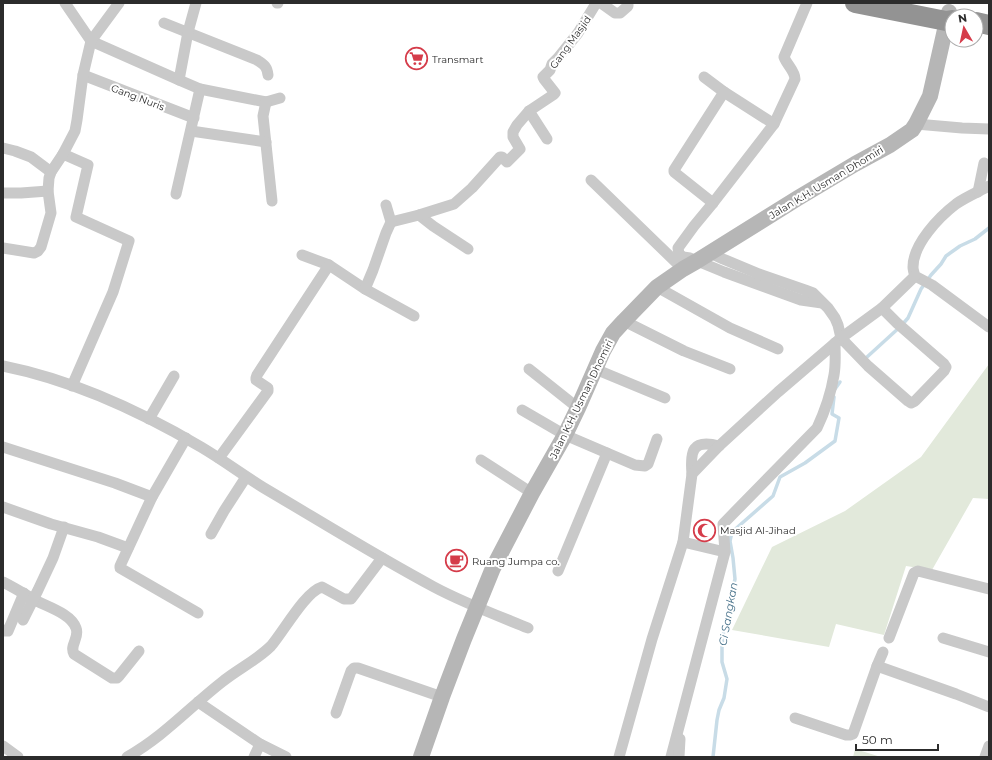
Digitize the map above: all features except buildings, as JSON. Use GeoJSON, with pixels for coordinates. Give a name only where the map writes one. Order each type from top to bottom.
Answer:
{"type":"FeatureCollection","features":[{"type":"Feature","properties":{"kind":"highway"},"geometry":{"type":"LineString","coordinates":[[855,3],[944,16]]}},
{"type":"Feature","properties":{"kind":"highway"},"geometry":{"type":"LineString","coordinates":[[907,3],[944,15]]}},
{"type":"Feature","properties":{"kind":"main road","name":"Jalan K.H. Usman Dhomiri"},"geometry":{"type":"LineString","coordinates":[[421,757],[476,607],[493,568],[532,493],[565,435],[603,351],[613,333],[656,287],[683,268],[704,257],[855,164],[890,145],[907,133],[916,124],[930,96],[944,43]]}},
{"type":"Feature","properties":{"kind":"street"},"geometry":{"type":"LineString","coordinates":[[65,3],[94,37],[179,80],[200,89],[266,102],[280,98]]}},
{"type":"Feature","properties":{"kind":"street"},"geometry":{"type":"LineString","coordinates":[[3,248],[34,253],[40,249],[51,213],[48,191],[49,178],[51,172],[64,154],[75,131],[83,75],[94,37],[119,3]]}},
{"type":"Feature","properties":{"kind":"street"},"geometry":{"type":"LineString","coordinates":[[179,80],[188,32],[196,3]]}},
{"type":"Feature","properties":{"kind":"street","name":"Gang Masjid"},"geometry":{"type":"LineString","coordinates":[[420,216],[454,204],[472,188],[500,157],[507,162],[520,148],[513,132],[529,111],[555,93],[543,77],[578,33],[595,5],[598,3]]}},
{"type":"Feature","properties":{"kind":"street"},"geometry":{"type":"LineString","coordinates":[[601,3],[615,12],[620,13],[628,6],[628,3]]}},
{"type":"Feature","properties":{"kind":"street"},"geometry":{"type":"LineString","coordinates":[[671,757],[724,552],[723,524],[817,428],[824,414],[834,373],[838,341],[838,325],[828,308],[813,293],[722,260],[704,257],[683,257],[679,254],[678,248],[774,124],[795,79],[795,75],[784,57],[807,3]]}},
{"type":"Feature","properties":{"kind":"street"},"geometry":{"type":"LineString","coordinates":[[164,23],[257,60],[268,69],[268,76]]}},
{"type":"Feature","properties":{"kind":"street","name":"Gang Nuris"},"geometry":{"type":"LineString","coordinates":[[83,75],[194,118]]}},
{"type":"Feature","properties":{"kind":"street"},"geometry":{"type":"LineString","coordinates":[[704,77],[724,92],[774,124]]}},
{"type":"Feature","properties":{"kind":"street"},"geometry":{"type":"LineString","coordinates":[[176,194],[200,89]]}},
{"type":"Feature","properties":{"kind":"street"},"geometry":{"type":"LineString","coordinates":[[713,203],[674,172],[674,170],[724,92]]}},
{"type":"Feature","properties":{"kind":"street"},"geometry":{"type":"LineString","coordinates":[[266,102],[263,116],[272,201]]}},
{"type":"Feature","properties":{"kind":"street"},"geometry":{"type":"LineString","coordinates":[[529,111],[547,139]]}},
{"type":"Feature","properties":{"kind":"street"},"geometry":{"type":"LineString","coordinates":[[916,124],[962,128],[989,128]]}},
{"type":"Feature","properties":{"kind":"street"},"geometry":{"type":"LineString","coordinates":[[191,132],[266,142]]}},
{"type":"Feature","properties":{"kind":"street"},"geometry":{"type":"LineString","coordinates":[[3,148],[31,157],[51,172]]}},
{"type":"Feature","properties":{"kind":"street"},"geometry":{"type":"LineString","coordinates":[[64,154],[88,165],[76,217],[129,241],[113,292],[72,386]]}},
{"type":"Feature","properties":{"kind":"street"},"geometry":{"type":"LineString","coordinates":[[978,192],[984,163]]}},
{"type":"Feature","properties":{"kind":"street"},"geometry":{"type":"LineString","coordinates":[[591,180],[683,268]]}},
{"type":"Feature","properties":{"kind":"street"},"geometry":{"type":"LineString","coordinates":[[989,186],[957,204],[939,220],[922,239],[916,253],[913,268],[915,276],[989,327]]}},
{"type":"Feature","properties":{"kind":"street"},"geometry":{"type":"LineString","coordinates":[[3,194],[48,191]]}},
{"type":"Feature","properties":{"kind":"street"},"geometry":{"type":"LineString","coordinates":[[365,289],[391,222],[386,205]]}},
{"type":"Feature","properties":{"kind":"street"},"geometry":{"type":"LineString","coordinates":[[391,222],[420,216],[468,249]]}},
{"type":"Feature","properties":{"kind":"street"},"geometry":{"type":"LineString","coordinates":[[302,255],[329,265],[365,289],[414,316]]}},
{"type":"Feature","properties":{"kind":"street"},"geometry":{"type":"LineString","coordinates":[[704,257],[754,284],[801,300],[822,303]]}},
{"type":"Feature","properties":{"kind":"street"},"geometry":{"type":"LineString","coordinates":[[218,458],[268,391],[268,388],[256,380],[257,375],[329,265]]}},
{"type":"Feature","properties":{"kind":"street"},"geometry":{"type":"LineString","coordinates":[[692,474],[719,446],[778,392],[838,341],[882,308],[915,276]]}},
{"type":"Feature","properties":{"kind":"street"},"geometry":{"type":"LineString","coordinates":[[656,287],[730,328],[778,350]]}},
{"type":"Feature","properties":{"kind":"street"},"geometry":{"type":"LineString","coordinates":[[838,341],[908,401],[912,403],[915,401],[944,371],[946,367],[882,308]]}},
{"type":"Feature","properties":{"kind":"street"},"geometry":{"type":"LineString","coordinates":[[624,321],[684,351],[730,369]]}},
{"type":"Feature","properties":{"kind":"street"},"geometry":{"type":"LineString","coordinates":[[3,366],[23,370],[72,386],[128,408],[186,438],[246,477],[382,558],[435,587],[476,607],[528,628]]}},
{"type":"Feature","properties":{"kind":"street"},"geometry":{"type":"LineString","coordinates":[[529,369],[578,408]]}},
{"type":"Feature","properties":{"kind":"street"},"geometry":{"type":"LineString","coordinates":[[595,369],[665,398]]}},
{"type":"Feature","properties":{"kind":"street"},"geometry":{"type":"LineString","coordinates":[[149,419],[174,376]]}},
{"type":"Feature","properties":{"kind":"street"},"geometry":{"type":"LineString","coordinates":[[522,410],[565,435],[635,465],[645,466],[648,464],[657,439]]}},
{"type":"Feature","properties":{"kind":"street"},"geometry":{"type":"LineString","coordinates":[[186,438],[152,498],[120,568],[198,613]]}},
{"type":"Feature","properties":{"kind":"street"},"geometry":{"type":"LineString","coordinates":[[619,757],[652,639],[683,542],[692,474],[691,456],[698,445],[704,444],[719,446]]}},
{"type":"Feature","properties":{"kind":"street"},"geometry":{"type":"LineString","coordinates":[[3,447],[115,482],[152,498]]}},
{"type":"Feature","properties":{"kind":"street"},"geometry":{"type":"LineString","coordinates":[[558,571],[607,453]]}},
{"type":"Feature","properties":{"kind":"street"},"geometry":{"type":"LineString","coordinates":[[481,460],[532,493]]}},
{"type":"Feature","properties":{"kind":"street"},"geometry":{"type":"LineString","coordinates":[[211,534],[246,477]]}},
{"type":"Feature","properties":{"kind":"street"},"geometry":{"type":"LineString","coordinates":[[3,507],[26,516],[98,537],[128,548]]}},
{"type":"Feature","properties":{"kind":"street"},"geometry":{"type":"LineString","coordinates":[[3,630],[8,631],[53,558],[64,527]]}},
{"type":"Feature","properties":{"kind":"street"},"geometry":{"type":"LineString","coordinates":[[683,542],[724,552]]}},
{"type":"Feature","properties":{"kind":"street"},"geometry":{"type":"LineString","coordinates":[[127,757],[141,749],[167,729],[223,680],[256,659],[271,646],[310,594],[322,587],[344,599],[351,599],[382,558]]}},
{"type":"Feature","properties":{"kind":"street"},"geometry":{"type":"LineString","coordinates":[[889,638],[914,573],[918,572],[989,589]]}},
{"type":"Feature","properties":{"kind":"street"},"geometry":{"type":"LineString","coordinates":[[3,582],[60,612],[74,622],[77,629],[77,634],[72,649],[74,654],[112,678],[117,678],[139,651]]}},
{"type":"Feature","properties":{"kind":"street"},"geometry":{"type":"LineString","coordinates":[[23,620],[29,596]]}},
{"type":"Feature","properties":{"kind":"street"},"geometry":{"type":"LineString","coordinates":[[943,638],[989,652]]}},
{"type":"Feature","properties":{"kind":"street"},"geometry":{"type":"LineString","coordinates":[[795,718],[846,735],[853,734],[883,652]]}},
{"type":"Feature","properties":{"kind":"street"},"geometry":{"type":"LineString","coordinates":[[877,666],[989,707]]}},
{"type":"Feature","properties":{"kind":"street"},"geometry":{"type":"LineString","coordinates":[[336,713],[351,671],[354,668],[358,668],[442,697]]}},
{"type":"Feature","properties":{"kind":"street"},"geometry":{"type":"LineString","coordinates":[[198,702],[260,744],[286,757]]}},
{"type":"Feature","properties":{"kind":"street"},"geometry":{"type":"LineString","coordinates":[[679,757],[681,720]]}},
{"type":"Feature","properties":{"kind":"street"},"geometry":{"type":"LineString","coordinates":[[254,757],[260,744]]}},
{"type":"Feature","properties":{"kind":"street"},"geometry":{"type":"LineString","coordinates":[[3,746],[18,757]]}},
{"type":"Feature","properties":{"kind":"street"},"geometry":{"type":"LineString","coordinates":[[985,757],[989,746]]}},
{"type":"Feature","properties":{"kind":"shaded area"},"geometry":{"type":"Polygon","coordinates":[[[989,364],[989,499],[973,498],[932,570],[906,566],[884,635],[836,624],[829,647],[732,630],[772,547],[845,511],[921,457],[989,364]]]}},
{"type":"Feature","properties":{"kind":"shaded area"},"geometry":{"type":"Polygon","coordinates":[[[855,749],[881,757],[853,757],[855,749]]]}},
{"type":"Feature","properties":{"kind":"waterway","name":"Ci Sangkan"},"geometry":{"type":"LineString","coordinates":[[867,357],[908,318],[921,289],[946,256],[960,246],[975,239],[989,228]]}},
{"type":"Feature","properties":{"kind":"waterway","name":"Ci Sangkan"},"geometry":{"type":"LineString","coordinates":[[835,389],[840,382]]}},
{"type":"Feature","properties":{"kind":"waterway","name":"Ci Sangkan"},"geometry":{"type":"LineString","coordinates":[[713,757],[717,720],[724,698],[727,679],[722,662],[722,647],[724,628],[735,579],[730,541],[732,532],[773,496],[780,477],[805,463],[835,441],[839,418],[832,414],[834,397]]}},
{"type":"Feature","properties":{"kind":"place","name":"Transmart"},"geometry":{"type":"Point","coordinates":[416,59]}},
{"type":"Feature","properties":{"kind":"place","name":"Masjid Al-Jihad"},"geometry":{"type":"Point","coordinates":[704,530]}},
{"type":"Feature","properties":{"kind":"place","name":"Ruang Jumpa co."},"geometry":{"type":"Point","coordinates":[457,561]}}]}
